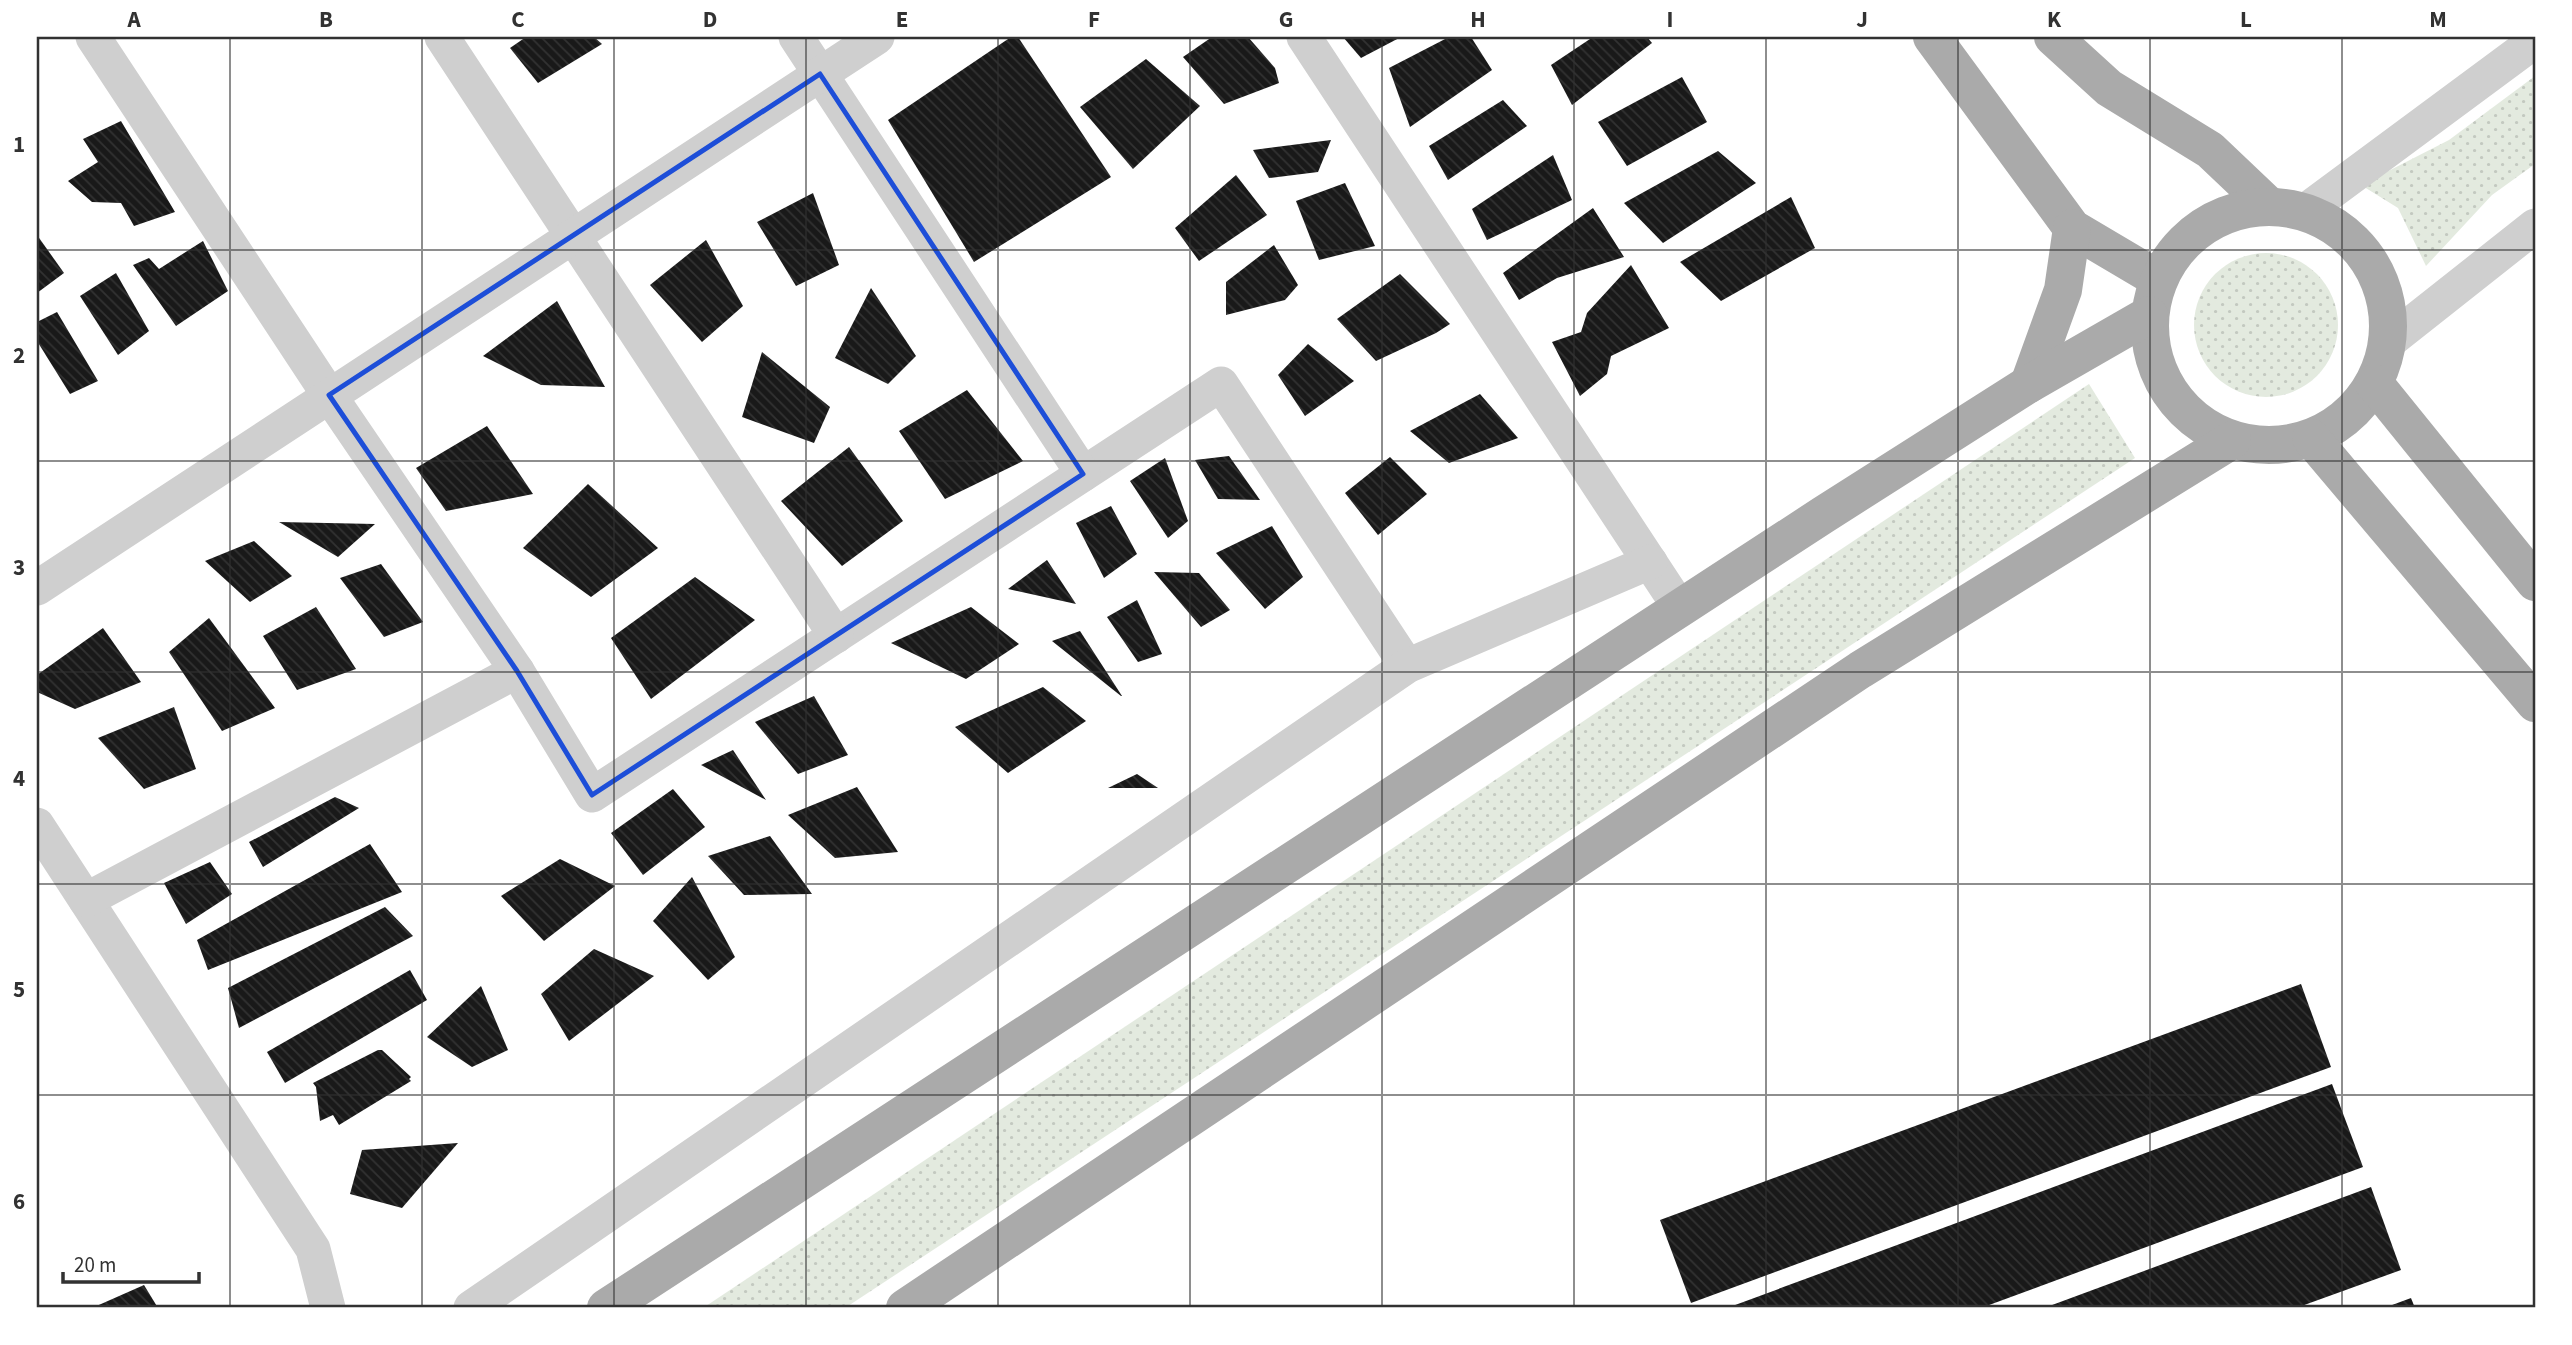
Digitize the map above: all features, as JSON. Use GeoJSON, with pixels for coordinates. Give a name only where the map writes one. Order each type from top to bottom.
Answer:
{"type":"FeatureCollection","features":[{"type":"Feature","properties":{"kind":"main road"},"geometry":{"type":"LineString","coordinates":[[1932,37],[2072,228],[2158,279]]}},
{"type":"Feature","properties":{"kind":"main road"},"geometry":{"type":"LineString","coordinates":[[2053,37],[2109,88],[2210,150],[2287,209],[2335,226],[2360,249],[2378,277],[2388,309],[2387,342],[2374,383],[2358,406],[2337,425],[2311,438],[2272,445],[2232,440],[2196,421],[2168,393],[2152,356],[2149,316],[2158,279],[2177,249],[2203,226],[2235,211],[2287,209]]}},
{"type":"Feature","properties":{"kind":"main road"},"geometry":{"type":"LineString","coordinates":[[2029,384],[2063,290],[2072,228]]}},
{"type":"Feature","properties":{"kind":"main road"},"geometry":{"type":"LineString","coordinates":[[606,1308],[1680,608],[2029,384],[2149,316]]}},
{"type":"Feature","properties":{"kind":"main road"},"geometry":{"type":"LineString","coordinates":[[2374,383],[2535,582]]}},
{"type":"Feature","properties":{"kind":"main road"},"geometry":{"type":"LineString","coordinates":[[2311,438],[2535,703]]}},
{"type":"Feature","properties":{"kind":"main road"},"geometry":{"type":"LineString","coordinates":[[905,1308],[1860,670],[2232,440]]}},
{"type":"Feature","properties":{"kind":"street"},"geometry":{"type":"LineString","coordinates":[[93,37],[329,395],[517,671],[592,795],[1222,384],[1407,666]]}},
{"type":"Feature","properties":{"kind":"street"},"geometry":{"type":"LineString","coordinates":[[442,37],[836,636]]}},
{"type":"Feature","properties":{"kind":"street"},"geometry":{"type":"LineString","coordinates":[[796,37],[1083,474]]}},
{"type":"Feature","properties":{"kind":"street"},"geometry":{"type":"LineString","coordinates":[[37,588],[877,37]]}},
{"type":"Feature","properties":{"kind":"street"},"geometry":{"type":"LineString","coordinates":[[1304,37],[1680,608]]}},
{"type":"Feature","properties":{"kind":"street"},"geometry":{"type":"LineString","coordinates":[[2287,209],[2535,41]]}},
{"type":"Feature","properties":{"kind":"street"},"geometry":{"type":"LineString","coordinates":[[2387,342],[2530,235]]}},
{"type":"Feature","properties":{"kind":"street"},"geometry":{"type":"LineString","coordinates":[[471,1308],[1407,666],[1650,562]]}},
{"type":"Feature","properties":{"kind":"street"},"geometry":{"type":"LineString","coordinates":[[86,901],[517,671]]}},
{"type":"Feature","properties":{"kind":"street"},"geometry":{"type":"LineString","coordinates":[[37,825],[313,1249],[328,1308]]}},
{"type":"Feature","properties":{"kind":"highlighted area"},"geometry":{"type":"Polygon","coordinates":[[[820,74],[1083,474],[592,795],[517,671],[329,395],[820,74]]]}},
{"type":"Feature","properties":{"kind":"shaded area"},"geometry":{"type":"Polygon","coordinates":[[[2535,76],[2535,164],[2492,195],[2426,266],[2398,208],[2361,185],[2449,140],[2535,76]]]}},
{"type":"Feature","properties":{"kind":"shaded area"},"geometry":{"type":"Polygon","coordinates":[[[2266,253],[2294,258],[2317,274],[2333,297],[2338,325],[2333,353],[2317,376],[2294,392],[2266,397],[2238,392],[2215,376],[2199,353],[2194,325],[2199,297],[2215,274],[2238,258],[2266,253]]]}},
{"type":"Feature","properties":{"kind":"shaded area"},"geometry":{"type":"Polygon","coordinates":[[[2089,384],[2135,458],[845,1308],[703,1308],[2089,384]]]}},
{"type":"Feature","properties":{"kind":"building"},"geometry":{"type":"Polygon","coordinates":[[[526,37],[594,37],[602,44],[538,83],[510,48],[526,37]]]}},
{"type":"Feature","properties":{"kind":"building"},"geometry":{"type":"Polygon","coordinates":[[[1011,37],[1018,37],[1111,177],[974,262],[888,120],[1011,37]]]}},
{"type":"Feature","properties":{"kind":"building"},"geometry":{"type":"Polygon","coordinates":[[[1212,37],[1248,37],[1275,68],[1279,83],[1224,104],[1183,57],[1212,37]]]}},
{"type":"Feature","properties":{"kind":"building"},"geometry":{"type":"Polygon","coordinates":[[[1343,37],[1401,37],[1361,58],[1343,37]]]}},
{"type":"Feature","properties":{"kind":"building"},"geometry":{"type":"Polygon","coordinates":[[[1449,37],[1471,37],[1492,70],[1410,127],[1389,68],[1449,37]]]}},
{"type":"Feature","properties":{"kind":"building"},"geometry":{"type":"Polygon","coordinates":[[[1593,37],[1647,37],[1652,43],[1572,105],[1551,65],[1593,37]]]}},
{"type":"Feature","properties":{"kind":"building"},"geometry":{"type":"Polygon","coordinates":[[[1146,59],[1200,106],[1133,169],[1080,107],[1146,59]]]}},
{"type":"Feature","properties":{"kind":"building"},"geometry":{"type":"Polygon","coordinates":[[[1682,77],[1707,122],[1627,166],[1598,122],[1682,77]]]}},
{"type":"Feature","properties":{"kind":"building"},"geometry":{"type":"Polygon","coordinates":[[[1503,100],[1527,126],[1448,180],[1429,146],[1503,100]]]}},
{"type":"Feature","properties":{"kind":"building"},"geometry":{"type":"Polygon","coordinates":[[[121,121],[175,212],[134,226],[121,203],[92,202],[68,181],[98,162],[83,139],[121,121]]]}},
{"type":"Feature","properties":{"kind":"building"},"geometry":{"type":"Polygon","coordinates":[[[1331,140],[1318,172],[1269,178],[1253,150],[1331,140]]]}},
{"type":"Feature","properties":{"kind":"building"},"geometry":{"type":"Polygon","coordinates":[[[1718,151],[1756,183],[1663,243],[1624,203],[1718,151]]]}},
{"type":"Feature","properties":{"kind":"building"},"geometry":{"type":"Polygon","coordinates":[[[1553,155],[1572,200],[1487,240],[1472,209],[1553,155]]]}},
{"type":"Feature","properties":{"kind":"building"},"geometry":{"type":"Polygon","coordinates":[[[1236,175],[1267,215],[1199,261],[1175,228],[1236,175]]]}},
{"type":"Feature","properties":{"kind":"building"},"geometry":{"type":"Polygon","coordinates":[[[1345,183],[1375,246],[1319,260],[1296,201],[1345,183]]]}},
{"type":"Feature","properties":{"kind":"building"},"geometry":{"type":"Polygon","coordinates":[[[813,193],[839,265],[796,286],[757,222],[813,193]]]}},
{"type":"Feature","properties":{"kind":"building"},"geometry":{"type":"Polygon","coordinates":[[[1791,197],[1815,248],[1721,301],[1680,262],[1791,197]]]}},
{"type":"Feature","properties":{"kind":"building"},"geometry":{"type":"Polygon","coordinates":[[[1593,208],[1624,257],[1557,278],[1519,300],[1503,273],[1593,208]]]}},
{"type":"Feature","properties":{"kind":"building"},"geometry":{"type":"Polygon","coordinates":[[[37,235],[64,273],[37,293],[37,235]]]}},
{"type":"Feature","properties":{"kind":"building"},"geometry":{"type":"Polygon","coordinates":[[[706,240],[743,306],[702,342],[650,285],[706,240]]]}},
{"type":"Feature","properties":{"kind":"building"},"geometry":{"type":"Polygon","coordinates":[[[203,241],[228,291],[176,326],[133,265],[149,258],[159,269],[203,241]]]}},
{"type":"Feature","properties":{"kind":"building"},"geometry":{"type":"Polygon","coordinates":[[[1274,245],[1298,285],[1285,300],[1226,315],[1226,282],[1274,245]]]}},
{"type":"Feature","properties":{"kind":"building"},"geometry":{"type":"Polygon","coordinates":[[[1631,265],[1669,328],[1611,356],[1607,374],[1580,396],[1552,342],[1581,332],[1587,313],[1631,265]]]}},
{"type":"Feature","properties":{"kind":"building"},"geometry":{"type":"Polygon","coordinates":[[[116,273],[149,331],[118,355],[80,296],[116,273]]]}},
{"type":"Feature","properties":{"kind":"building"},"geometry":{"type":"Polygon","coordinates":[[[1400,274],[1450,324],[1376,361],[1337,319],[1400,274]]]}},
{"type":"Feature","properties":{"kind":"building"},"geometry":{"type":"Polygon","coordinates":[[[871,288],[916,356],[888,384],[835,358],[871,288]]]}},
{"type":"Feature","properties":{"kind":"building"},"geometry":{"type":"Polygon","coordinates":[[[557,301],[605,387],[541,385],[483,356],[557,301]]]}},
{"type":"Feature","properties":{"kind":"building"},"geometry":{"type":"Polygon","coordinates":[[[57,312],[98,381],[70,394],[37,341],[37,322],[57,312]]]}},
{"type":"Feature","properties":{"kind":"building"},"geometry":{"type":"Polygon","coordinates":[[[1308,344],[1354,381],[1305,416],[1278,375],[1308,344]]]}},
{"type":"Feature","properties":{"kind":"building"},"geometry":{"type":"Polygon","coordinates":[[[762,352],[830,407],[814,443],[742,417],[762,352]]]}},
{"type":"Feature","properties":{"kind":"building"},"geometry":{"type":"Polygon","coordinates":[[[967,390],[1023,461],[945,499],[899,431],[967,390]]]}},
{"type":"Feature","properties":{"kind":"building"},"geometry":{"type":"Polygon","coordinates":[[[1480,394],[1518,438],[1449,463],[1410,431],[1480,394]]]}},
{"type":"Feature","properties":{"kind":"building"},"geometry":{"type":"Polygon","coordinates":[[[487,426],[533,494],[446,511],[416,468],[487,426]]]}},
{"type":"Feature","properties":{"kind":"building"},"geometry":{"type":"Polygon","coordinates":[[[849,447],[903,521],[842,566],[781,501],[849,447]]]}},
{"type":"Feature","properties":{"kind":"building"},"geometry":{"type":"Polygon","coordinates":[[[1229,456],[1260,500],[1218,499],[1195,460],[1229,456]]]}},
{"type":"Feature","properties":{"kind":"building"},"geometry":{"type":"Polygon","coordinates":[[[1390,457],[1427,494],[1378,535],[1345,493],[1390,457]]]}},
{"type":"Feature","properties":{"kind":"building"},"geometry":{"type":"Polygon","coordinates":[[[1165,458],[1188,521],[1168,538],[1130,481],[1165,458]]]}},
{"type":"Feature","properties":{"kind":"building"},"geometry":{"type":"Polygon","coordinates":[[[588,484],[658,548],[591,597],[523,548],[588,484]]]}},
{"type":"Feature","properties":{"kind":"building"},"geometry":{"type":"Polygon","coordinates":[[[1111,506],[1137,554],[1104,578],[1076,523],[1111,506]]]}},
{"type":"Feature","properties":{"kind":"building"},"geometry":{"type":"Polygon","coordinates":[[[279,522],[375,524],[338,557],[279,522]]]}},
{"type":"Feature","properties":{"kind":"building"},"geometry":{"type":"Polygon","coordinates":[[[1272,526],[1303,577],[1265,609],[1216,553],[1272,526]]]}},
{"type":"Feature","properties":{"kind":"building"},"geometry":{"type":"Polygon","coordinates":[[[254,541],[292,576],[250,602],[205,561],[254,541]]]}},
{"type":"Feature","properties":{"kind":"building"},"geometry":{"type":"Polygon","coordinates":[[[1047,560],[1076,604],[1008,589],[1047,560]]]}},
{"type":"Feature","properties":{"kind":"building"},"geometry":{"type":"Polygon","coordinates":[[[381,564],[423,622],[384,637],[340,578],[381,564]]]}},
{"type":"Feature","properties":{"kind":"building"},"geometry":{"type":"Polygon","coordinates":[[[1154,572],[1199,573],[1230,610],[1201,627],[1154,572]]]}},
{"type":"Feature","properties":{"kind":"building"},"geometry":{"type":"Polygon","coordinates":[[[695,577],[755,620],[651,699],[611,638],[695,577]]]}},
{"type":"Feature","properties":{"kind":"building"},"geometry":{"type":"Polygon","coordinates":[[[1137,600],[1162,654],[1138,662],[1107,617],[1137,600]]]}},
{"type":"Feature","properties":{"kind":"building"},"geometry":{"type":"Polygon","coordinates":[[[316,607],[356,669],[297,690],[263,636],[316,607]]]}},
{"type":"Feature","properties":{"kind":"building"},"geometry":{"type":"Polygon","coordinates":[[[971,607],[1019,644],[966,679],[891,643],[971,607]]]}},
{"type":"Feature","properties":{"kind":"building"},"geometry":{"type":"Polygon","coordinates":[[[209,618],[275,708],[222,731],[169,652],[209,618]]]}},
{"type":"Feature","properties":{"kind":"building"},"geometry":{"type":"Polygon","coordinates":[[[103,628],[141,682],[75,709],[37,692],[37,675],[103,628]]]}},
{"type":"Feature","properties":{"kind":"building"},"geometry":{"type":"Polygon","coordinates":[[[1080,631],[1122,696],[1052,641],[1080,631]]]}},
{"type":"Feature","properties":{"kind":"building"},"geometry":{"type":"Polygon","coordinates":[[[1043,687],[1086,721],[1008,773],[955,727],[1043,687]]]}},
{"type":"Feature","properties":{"kind":"building"},"geometry":{"type":"Polygon","coordinates":[[[814,696],[848,755],[798,774],[755,722],[814,696]]]}},
{"type":"Feature","properties":{"kind":"building"},"geometry":{"type":"Polygon","coordinates":[[[174,707],[196,769],[144,789],[98,738],[174,707]]]}},
{"type":"Feature","properties":{"kind":"building"},"geometry":{"type":"Polygon","coordinates":[[[733,750],[766,800],[701,765],[733,750]]]}},
{"type":"Feature","properties":{"kind":"building"},"geometry":{"type":"Polygon","coordinates":[[[1137,774],[1158,788],[1108,788],[1137,774]]]}},
{"type":"Feature","properties":{"kind":"building"},"geometry":{"type":"Polygon","coordinates":[[[857,787],[898,852],[835,858],[788,815],[857,787]]]}},
{"type":"Feature","properties":{"kind":"building"},"geometry":{"type":"Polygon","coordinates":[[[673,789],[705,827],[643,875],[611,833],[673,789]]]}},
{"type":"Feature","properties":{"kind":"building"},"geometry":{"type":"Polygon","coordinates":[[[335,797],[359,808],[263,867],[249,842],[335,797]]]}},
{"type":"Feature","properties":{"kind":"building"},"geometry":{"type":"Polygon","coordinates":[[[770,836],[812,894],[744,895],[708,856],[770,836]]]}},
{"type":"Feature","properties":{"kind":"building"},"geometry":{"type":"Polygon","coordinates":[[[370,844],[402,892],[208,970],[197,940],[370,844]]]}},
{"type":"Feature","properties":{"kind":"building"},"geometry":{"type":"Polygon","coordinates":[[[560,859],[615,886],[544,941],[501,896],[560,859]]]}},
{"type":"Feature","properties":{"kind":"building"},"geometry":{"type":"Polygon","coordinates":[[[210,862],[232,894],[186,924],[164,883],[210,862]]]}},
{"type":"Feature","properties":{"kind":"building"},"geometry":{"type":"Polygon","coordinates":[[[692,877],[735,957],[708,980],[653,921],[692,877]]]}},
{"type":"Feature","properties":{"kind":"building"},"geometry":{"type":"Polygon","coordinates":[[[385,907],[413,936],[239,1028],[228,988],[385,907]]]}},
{"type":"Feature","properties":{"kind":"building"},"geometry":{"type":"Polygon","coordinates":[[[594,949],[654,976],[569,1041],[541,994],[594,949]]]}},
{"type":"Feature","properties":{"kind":"building"},"geometry":{"type":"Polygon","coordinates":[[[410,970],[427,1000],[285,1083],[267,1052],[410,970]]]}},
{"type":"Feature","properties":{"kind":"building"},"geometry":{"type":"Polygon","coordinates":[[[2301,984],[2331,1067],[1691,1303],[1660,1220],[2301,984]]]}},
{"type":"Feature","properties":{"kind":"building"},"geometry":{"type":"Polygon","coordinates":[[[481,986],[508,1050],[472,1067],[427,1037],[481,986]]]}},
{"type":"Feature","properties":{"kind":"building"},"geometry":{"type":"Polygon","coordinates":[[[382,1050],[411,1077],[411,1081],[339,1125],[333,1115],[320,1121],[316,1087],[313,1083],[382,1050]]]}},
{"type":"Feature","properties":{"kind":"building"},"geometry":{"type":"Polygon","coordinates":[[[2332,1084],[2363,1167],[1981,1308],[1727,1308],[2332,1084]]]}},
{"type":"Feature","properties":{"kind":"building"},"geometry":{"type":"Polygon","coordinates":[[[458,1143],[402,1208],[350,1194],[362,1150],[458,1143]]]}},
{"type":"Feature","properties":{"kind":"building"},"geometry":{"type":"Polygon","coordinates":[[[2371,1187],[2401,1270],[2296,1308],[2044,1308],[2371,1187]]]}},
{"type":"Feature","properties":{"kind":"building"},"geometry":{"type":"Polygon","coordinates":[[[144,1285],[158,1308],[92,1308],[144,1285]]]}},
{"type":"Feature","properties":{"kind":"building"},"geometry":{"type":"Polygon","coordinates":[[[2411,1298],[2415,1308],[2384,1308],[2411,1298]]]}}]}
